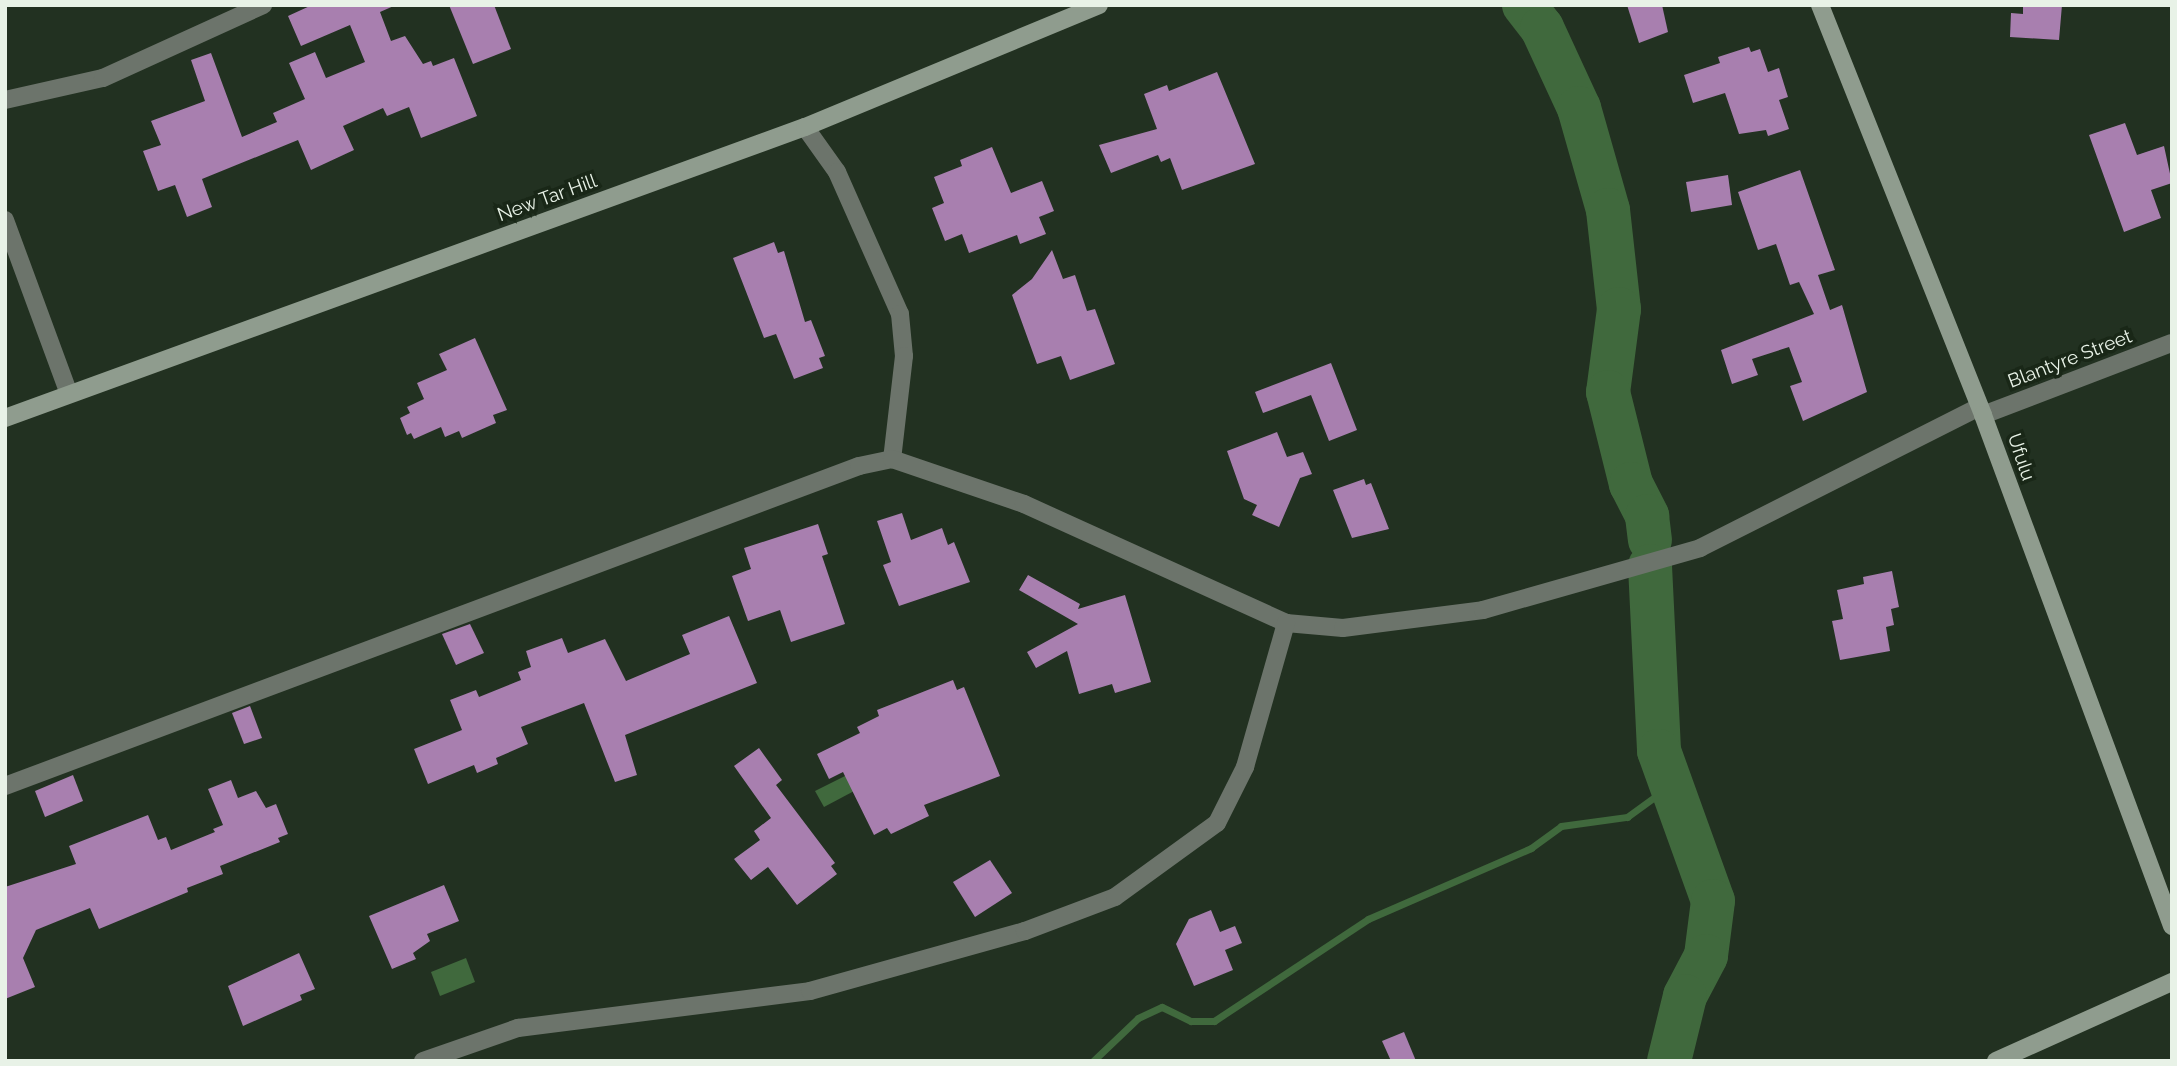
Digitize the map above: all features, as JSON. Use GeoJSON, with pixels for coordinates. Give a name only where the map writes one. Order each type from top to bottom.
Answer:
{"type":"FeatureCollection","features":[{"type":"Feature","properties":{"kind":"street"},"geometry":{"type":"LineString","coordinates":[[5,100],[103,78],[263,5]]}},
{"type":"Feature","properties":{"kind":"street","name":"New Tar Hill"},"geometry":{"type":"LineString","coordinates":[[5,418],[805,127],[1099,5]]}},
{"type":"Feature","properties":{"kind":"street","name":"Ufulu"},"geometry":{"type":"LineString","coordinates":[[1820,5],[1981,411],[2172,926]]}},
{"type":"Feature","properties":{"kind":"street"},"geometry":{"type":"LineString","coordinates":[[5,786],[859,466],[891,459],[904,356],[900,314],[837,172],[805,127]]}},
{"type":"Feature","properties":{"kind":"street"},"geometry":{"type":"LineString","coordinates":[[5,220],[69,394]]}},
{"type":"Feature","properties":{"kind":"street","name":"Blantyre Street"},"geometry":{"type":"LineString","coordinates":[[891,459],[1024,503],[1286,623],[1343,628],[1483,610],[1700,548],[1981,411],[2172,343]]}},
{"type":"Feature","properties":{"kind":"street"},"geometry":{"type":"LineString","coordinates":[[423,1061],[518,1028],[810,991],[1025,931],[1115,897],[1217,823],[1245,767],[1286,623]]}},
{"type":"Feature","properties":{"kind":"street"},"geometry":{"type":"LineString","coordinates":[[1996,1061],[2172,982]]}},
{"type":"Feature","properties":{"kind":"shaded area"},"geometry":{"type":"Polygon","coordinates":[[[849,774],[856,790],[824,807],[815,791],[849,774]]]}},
{"type":"Feature","properties":{"kind":"shaded area"},"geometry":{"type":"Polygon","coordinates":[[[466,958],[475,982],[440,996],[431,972],[466,958]]]}},
{"type":"Feature","properties":{"kind":"building"},"geometry":{"type":"Polygon","coordinates":[[[312,5],[396,5],[380,12],[391,41],[405,36],[423,64],[431,61],[433,66],[454,58],[477,116],[421,138],[409,107],[387,116],[383,108],[343,126],[354,150],[311,170],[298,140],[202,179],[212,207],[187,217],[175,185],[158,191],[143,151],[161,145],[151,121],[205,101],[191,60],[211,53],[242,137],[277,122],[273,113],[305,99],[289,63],[315,52],[326,78],[365,62],[350,25],[301,46],[288,16],[312,5]]]}},
{"type":"Feature","properties":{"kind":"building"},"geometry":{"type":"Polygon","coordinates":[[[449,5],[494,5],[511,49],[473,64],[449,5]]]}},
{"type":"Feature","properties":{"kind":"building"},"geometry":{"type":"Polygon","coordinates":[[[1627,5],[1662,5],[1668,32],[1639,43],[1627,5]]]}},
{"type":"Feature","properties":{"kind":"building"},"geometry":{"type":"Polygon","coordinates":[[[2023,5],[2062,5],[2059,40],[2010,37],[2011,13],[2023,14],[2023,5]]]}},
{"type":"Feature","properties":{"kind":"building"},"geometry":{"type":"Polygon","coordinates":[[[1749,47],[1751,52],[1760,49],[1768,72],[1779,68],[1788,97],[1779,100],[1789,129],[1768,136],[1766,130],[1739,134],[1725,93],[1693,103],[1684,75],[1720,63],[1718,57],[1749,47]]]}},
{"type":"Feature","properties":{"kind":"building"},"geometry":{"type":"Polygon","coordinates":[[[1217,72],[1255,164],[1182,190],[1170,158],[1161,162],[1158,155],[1111,173],[1099,145],[1157,129],[1144,94],[1167,85],[1169,91],[1217,72]]]}},
{"type":"Feature","properties":{"kind":"building"},"geometry":{"type":"Polygon","coordinates":[[[2125,123],[2137,155],[2164,146],[2172,183],[2151,190],[2161,218],[2124,232],[2089,135],[2125,123]]]}},
{"type":"Feature","properties":{"kind":"building"},"geometry":{"type":"Polygon","coordinates":[[[992,147],[1011,193],[1042,181],[1054,211],[1039,217],[1046,234],[1020,244],[1017,235],[969,253],[962,234],[945,241],[932,208],[944,203],[934,177],[962,166],[960,160],[992,147]]]}},
{"type":"Feature","properties":{"kind":"building"},"geometry":{"type":"Polygon","coordinates":[[[1800,170],[1835,270],[1818,275],[1830,310],[1842,305],[1867,392],[1803,421],[1790,386],[1802,382],[1789,347],[1752,359],[1758,375],[1732,384],[1721,350],[1814,314],[1799,282],[1790,285],[1776,244],[1758,250],[1738,192],[1800,170]]]}},
{"type":"Feature","properties":{"kind":"building"},"geometry":{"type":"Polygon","coordinates":[[[1728,175],[1732,205],[1691,212],[1686,182],[1728,175]]]}},
{"type":"Feature","properties":{"kind":"building"},"geometry":{"type":"Polygon","coordinates":[[[774,242],[778,253],[784,251],[805,322],[811,320],[825,356],[819,358],[823,368],[794,379],[776,334],[764,338],[733,258],[774,242]]]}},
{"type":"Feature","properties":{"kind":"building"},"geometry":{"type":"Polygon","coordinates":[[[1052,250],[1063,279],[1075,275],[1087,311],[1095,309],[1115,364],[1070,380],[1061,356],[1037,364],[1012,295],[1032,279],[1052,250]]]}},
{"type":"Feature","properties":{"kind":"building"},"geometry":{"type":"Polygon","coordinates":[[[475,338],[507,410],[493,415],[496,423],[462,438],[459,431],[445,437],[441,427],[414,439],[411,433],[407,435],[400,418],[410,413],[407,407],[424,399],[417,383],[447,370],[439,354],[475,338]]]}},
{"type":"Feature","properties":{"kind":"building"},"geometry":{"type":"Polygon","coordinates":[[[1331,363],[1357,430],[1329,441],[1311,395],[1263,413],[1255,392],[1331,363]]]}},
{"type":"Feature","properties":{"kind":"building"},"geometry":{"type":"Polygon","coordinates":[[[1277,432],[1287,457],[1303,452],[1312,474],[1300,478],[1279,527],[1252,515],[1257,505],[1244,499],[1227,451],[1277,432]]]}},
{"type":"Feature","properties":{"kind":"building"},"geometry":{"type":"Polygon","coordinates":[[[1364,479],[1366,485],[1371,483],[1389,529],[1352,538],[1333,490],[1364,479]]]}},
{"type":"Feature","properties":{"kind":"building"},"geometry":{"type":"Polygon","coordinates":[[[902,513],[911,540],[942,528],[948,545],[954,542],[970,582],[899,606],[883,565],[891,562],[877,521],[902,513]]]}},
{"type":"Feature","properties":{"kind":"building"},"geometry":{"type":"Polygon","coordinates":[[[818,524],[828,554],[822,556],[845,624],[791,642],[780,610],[748,621],[732,576],[751,569],[744,548],[818,524]]]}},
{"type":"Feature","properties":{"kind":"building"},"geometry":{"type":"Polygon","coordinates":[[[1892,571],[1899,607],[1891,609],[1894,625],[1886,627],[1890,651],[1840,660],[1832,621],[1843,619],[1837,590],[1864,584],[1863,577],[1892,571]]]}},
{"type":"Feature","properties":{"kind":"building"},"geometry":{"type":"Polygon","coordinates":[[[1028,575],[1080,604],[1078,609],[1125,595],[1151,682],[1115,693],[1112,684],[1079,694],[1067,651],[1036,668],[1027,652],[1078,624],[1019,590],[1028,575]]]}},
{"type":"Feature","properties":{"kind":"building"},"geometry":{"type":"Polygon","coordinates":[[[729,616],[757,683],[625,735],[637,775],[615,782],[584,703],[521,727],[528,744],[496,758],[498,764],[477,773],[474,765],[428,784],[414,749],[462,730],[450,700],[476,690],[479,697],[521,680],[518,672],[531,667],[526,651],[562,638],[568,653],[605,639],[626,681],[690,654],[682,635],[729,616]]]}},
{"type":"Feature","properties":{"kind":"building"},"geometry":{"type":"Polygon","coordinates":[[[470,624],[484,653],[456,665],[442,634],[470,624]]]}},
{"type":"Feature","properties":{"kind":"building"},"geometry":{"type":"Polygon","coordinates":[[[953,680],[957,690],[964,687],[1000,776],[924,805],[929,816],[891,834],[887,828],[874,835],[843,772],[829,779],[817,754],[860,733],[857,727],[879,716],[877,710],[953,680]]]}},
{"type":"Feature","properties":{"kind":"building"},"geometry":{"type":"Polygon","coordinates":[[[250,706],[262,738],[244,744],[232,713],[250,706]]]}},
{"type":"Feature","properties":{"kind":"building"},"geometry":{"type":"Polygon","coordinates":[[[759,748],[782,780],[776,785],[835,863],[831,866],[837,874],[797,905],[768,867],[751,880],[734,859],[760,840],[754,831],[771,818],[734,766],[759,748]]]}},
{"type":"Feature","properties":{"kind":"building"},"geometry":{"type":"Polygon","coordinates":[[[73,775],[83,801],[45,817],[35,791],[73,775]]]}},
{"type":"Feature","properties":{"kind":"building"},"geometry":{"type":"Polygon","coordinates":[[[231,780],[238,798],[256,791],[266,808],[276,804],[288,834],[278,838],[280,842],[220,866],[223,874],[187,888],[188,892],[99,929],[90,908],[36,930],[23,958],[35,987],[5,999],[5,887],[76,864],[69,846],[148,815],[158,840],[166,837],[171,850],[215,832],[213,829],[223,825],[208,789],[231,780]]]}},
{"type":"Feature","properties":{"kind":"building"},"geometry":{"type":"Polygon","coordinates":[[[990,860],[1012,893],[975,917],[953,882],[990,860]]]}},
{"type":"Feature","properties":{"kind":"building"},"geometry":{"type":"Polygon","coordinates":[[[444,885],[459,921],[427,934],[430,941],[413,953],[416,959],[392,969],[369,916],[444,885]]]}},
{"type":"Feature","properties":{"kind":"building"},"geometry":{"type":"Polygon","coordinates":[[[1211,910],[1220,932],[1235,926],[1242,943],[1225,950],[1233,970],[1194,986],[1176,944],[1189,919],[1211,910]]]}},
{"type":"Feature","properties":{"kind":"building"},"geometry":{"type":"Polygon","coordinates":[[[299,953],[315,989],[300,995],[302,1000],[243,1026],[228,986],[299,953]]]}},
{"type":"Feature","properties":{"kind":"building"},"geometry":{"type":"Polygon","coordinates":[[[1404,1032],[1416,1061],[1391,1061],[1382,1041],[1404,1032]]]}},
{"type":"Feature","properties":{"kind":"waterway"},"geometry":{"type":"LineString","coordinates":[[1524,5],[1542,28],[1579,108],[1608,210],[1619,309],[1608,392],[1631,484],[1647,516],[1650,540]]}},
{"type":"Feature","properties":{"kind":"waterway"},"geometry":{"type":"LineString","coordinates":[[1650,566],[1659,751],[1713,901],[1706,956],[1685,996],[1669,1061]]}},
{"type":"Feature","properties":{"kind":"waterway"},"geometry":{"type":"LineString","coordinates":[[1093,1061],[1138,1018],[1162,1007],[1191,1021],[1214,1021],[1368,919],[1531,848],[1561,826],[1627,817],[1671,785]]}}]}
